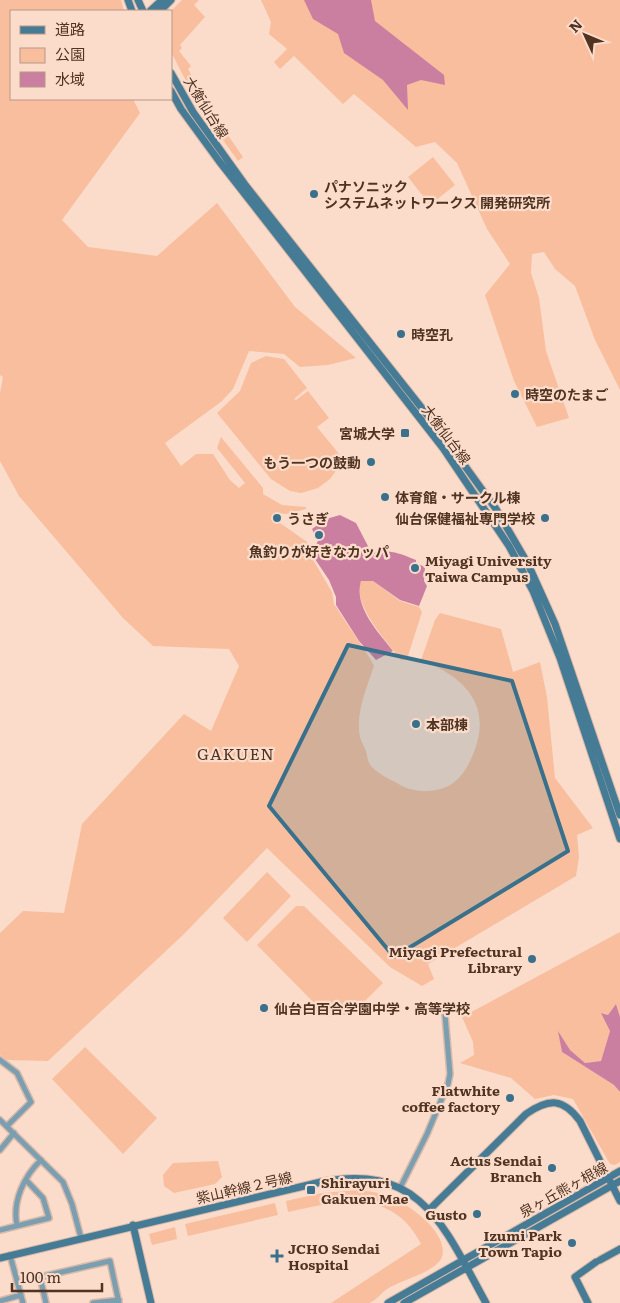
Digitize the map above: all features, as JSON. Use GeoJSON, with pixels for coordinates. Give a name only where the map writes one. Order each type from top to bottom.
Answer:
{"type":"FeatureCollection","features":[{"type":"Feature","properties":{"kind":"main road"},"geometry":{"type":"LineString","coordinates":[[151,10],[162,0]]}},
{"type":"Feature","properties":{"kind":"main road"},"geometry":{"type":"LineString","coordinates":[[161,10],[171,0]]}},
{"type":"Feature","properties":{"kind":"main road","name":"大衡仙台線"},"geometry":{"type":"LineString","coordinates":[[172,75],[193,112],[246,186],[436,426],[496,509],[528,564],[555,624],[620,815]]}},
{"type":"Feature","properties":{"kind":"main road","name":"大衡仙台線"},"geometry":{"type":"LineString","coordinates":[[172,93],[181,109],[218,161],[443,448],[509,546],[533,591],[560,658],[618,827],[620,839]]}},
{"type":"Feature","properties":{"kind":"main road"},"geometry":{"type":"LineString","coordinates":[[430,1210],[526,1114],[539,1105],[552,1102],[563,1105],[572,1111],[580,1122],[620,1201]]}},
{"type":"Feature","properties":{"kind":"main road","name":"泉ヶ丘熊ヶ根線"},"geometry":{"type":"LineString","coordinates":[[404,1303],[464,1263],[620,1171]]}},
{"type":"Feature","properties":{"kind":"main road","name":"紫山幹線２号線"},"geometry":{"type":"LineString","coordinates":[[0,1258],[133,1225],[345,1178],[376,1180],[400,1188],[430,1210],[446,1230],[486,1303]]}},
{"type":"Feature","properties":{"kind":"main road","name":"泉ヶ丘熊ヶ根線"},"geometry":{"type":"LineString","coordinates":[[388,1303],[620,1181]]}},
{"type":"Feature","properties":{"kind":"main road"},"geometry":{"type":"LineString","coordinates":[[133,1225],[151,1303]]}},
{"type":"Feature","properties":{"kind":"main road"},"geometry":{"type":"LineString","coordinates":[[588,1303],[575,1277],[620,1249]]}},
{"type":"Feature","properties":{"kind":"street"},"geometry":{"type":"LineString","coordinates":[[400,1188],[427,1134],[448,1084],[450,1074],[445,1015]]}},
{"type":"Feature","properties":{"kind":"street"},"geometry":{"type":"LineString","coordinates":[[0,1060],[17,1073],[31,1102],[7,1126]]}},
{"type":"Feature","properties":{"kind":"street"},"geometry":{"type":"LineString","coordinates":[[0,1120],[63,1182],[72,1204],[81,1238]]}},
{"type":"Feature","properties":{"kind":"street"},"geometry":{"type":"LineString","coordinates":[[0,1150],[14,1133]]}},
{"type":"Feature","properties":{"kind":"street"},"geometry":{"type":"LineString","coordinates":[[17,1226],[14,1212],[32,1168],[41,1160]]}},
{"type":"Feature","properties":{"kind":"street"},"geometry":{"type":"LineString","coordinates":[[0,1230],[48,1218],[43,1198],[26,1180]]}},
{"type":"Feature","properties":{"kind":"street"},"geometry":{"type":"LineString","coordinates":[[10,1255],[23,1303]]}},
{"type":"Feature","properties":{"kind":"street"},"geometry":{"type":"LineString","coordinates":[[46,1303],[40,1277],[110,1261],[119,1302],[93,1303]]}},
{"type":"Feature","properties":{"kind":"street"},"geometry":{"type":"LineString","coordinates":[[0,1301],[21,1295]]}},
{"type":"Feature","properties":{"kind":"highlighted area"},"geometry":{"type":"Polygon","coordinates":[[[348,645],[512,681],[568,851],[394,957],[269,806],[348,645]]]}},
{"type":"Feature","properties":{"kind":"green space"},"geometry":{"type":"Polygon","coordinates":[[[0,0],[121,0],[124,10],[10,10],[10,100],[134,100],[140,113],[62,220],[88,247],[157,256],[217,203],[295,307],[356,358],[328,365],[300,367],[284,354],[249,351],[233,389],[222,401],[165,443],[181,466],[196,454],[213,454],[230,480],[239,488],[245,483],[217,448],[221,437],[263,488],[263,494],[282,505],[306,507],[306,509],[286,514],[278,513],[273,518],[307,542],[309,553],[332,592],[334,604],[374,666],[362,701],[359,728],[360,739],[371,766],[383,776],[402,786],[420,791],[439,790],[458,779],[465,771],[474,752],[479,735],[480,720],[477,706],[461,683],[450,674],[421,660],[435,620],[440,613],[501,629],[513,672],[540,662],[547,697],[555,778],[593,828],[577,835],[579,857],[576,876],[428,964],[434,979],[422,986],[390,967],[267,848],[183,935],[48,1061],[7,1060],[0,1055],[0,933],[23,911],[64,913],[82,824],[184,714],[211,731],[239,666],[229,649],[153,646],[123,618],[19,496],[0,461],[0,393],[3,377],[0,375],[0,0]]]}},
{"type":"Feature","properties":{"kind":"green space"},"geometry":{"type":"Polygon","coordinates":[[[182,0],[199,0],[194,5],[205,17],[180,45],[182,48],[179,51],[191,66],[188,69],[207,104],[200,108],[172,54],[172,10],[182,0]]]}},
{"type":"Feature","properties":{"kind":"green space"},"geometry":{"type":"Polygon","coordinates":[[[261,0],[620,0],[620,390],[595,340],[575,286],[555,269],[544,252],[532,254],[531,273],[539,298],[546,351],[569,418],[537,427],[514,381],[485,295],[510,264],[487,229],[457,163],[435,142],[416,147],[354,94],[343,104],[294,56],[280,69],[274,62],[287,49],[269,34],[271,22],[261,0]]]}},
{"type":"Feature","properties":{"kind":"green space"},"geometry":{"type":"Polygon","coordinates":[[[212,112],[243,157],[238,161],[206,116],[212,112]]]}},
{"type":"Feature","properties":{"kind":"green space"},"geometry":{"type":"Polygon","coordinates":[[[433,157],[455,185],[430,205],[408,177],[433,157]]]}},
{"type":"Feature","properties":{"kind":"green space"},"geometry":{"type":"Polygon","coordinates":[[[266,356],[284,359],[307,388],[294,399],[296,400],[308,391],[329,418],[317,427],[344,460],[330,479],[318,488],[301,493],[290,491],[271,479],[217,413],[240,391],[251,363],[266,356]]]}},
{"type":"Feature","properties":{"kind":"green space"},"geometry":{"type":"Polygon","coordinates":[[[363,579],[373,581],[400,601],[419,607],[422,612],[407,659],[401,660],[365,610],[360,588],[363,579]]]}},
{"type":"Feature","properties":{"kind":"green space"},"geometry":{"type":"Polygon","coordinates":[[[267,872],[291,896],[247,942],[223,918],[267,872]]]}},
{"type":"Feature","properties":{"kind":"green space"},"geometry":{"type":"Polygon","coordinates":[[[296,906],[304,906],[383,983],[352,1014],[328,1017],[257,945],[296,906]]]}},
{"type":"Feature","properties":{"kind":"green space"},"geometry":{"type":"Polygon","coordinates":[[[620,932],[620,1017],[616,1004],[608,1015],[602,1013],[610,1031],[601,1061],[585,1063],[570,1051],[559,1033],[562,1052],[614,1085],[620,1092],[620,1162],[615,1165],[610,1164],[573,1099],[554,1095],[535,1099],[511,1078],[460,1063],[474,1055],[473,1042],[462,1017],[620,932]]]}},
{"type":"Feature","properties":{"kind":"green space"},"geometry":{"type":"Polygon","coordinates":[[[85,1047],[157,1118],[123,1154],[52,1079],[85,1047]]]}},
{"type":"Feature","properties":{"kind":"green space"},"geometry":{"type":"Polygon","coordinates":[[[218,1161],[222,1177],[215,1184],[174,1193],[164,1186],[163,1175],[173,1163],[218,1161]]]}},
{"type":"Feature","properties":{"kind":"green space"},"geometry":{"type":"Polygon","coordinates":[[[358,1190],[390,1197],[410,1208],[428,1222],[440,1239],[443,1248],[442,1257],[433,1267],[387,1289],[372,1302],[331,1303],[421,1244],[409,1226],[396,1214],[380,1206],[363,1202],[345,1202],[288,1212],[286,1201],[322,1193],[358,1190]]]}},
{"type":"Feature","properties":{"kind":"green space"},"geometry":{"type":"Polygon","coordinates":[[[275,1203],[278,1215],[188,1236],[185,1224],[275,1203]]]}},
{"type":"Feature","properties":{"kind":"green space"},"geometry":{"type":"Polygon","coordinates":[[[175,1227],[177,1239],[152,1245],[149,1234],[175,1227]]]}},
{"type":"Feature","properties":{"kind":"water"},"geometry":{"type":"Polygon","coordinates":[[[304,0],[371,0],[375,21],[444,75],[445,85],[421,80],[407,85],[408,110],[383,80],[344,53],[338,34],[313,19],[304,0]]]}},
{"type":"Feature","properties":{"kind":"water"},"geometry":{"type":"Polygon","coordinates":[[[340,515],[356,523],[369,548],[366,554],[385,552],[401,554],[416,560],[416,563],[425,567],[424,581],[427,586],[419,606],[400,600],[373,581],[361,581],[361,601],[364,610],[393,651],[376,660],[359,641],[336,605],[336,597],[329,580],[311,553],[318,541],[312,529],[326,519],[340,515]]]}},
{"type":"Feature","properties":{"kind":"water"},"geometry":{"type":"Polygon","coordinates":[[[616,1004],[620,1017],[620,1092],[614,1085],[562,1052],[558,1031],[570,1050],[585,1063],[601,1061],[610,1031],[601,1013],[608,1015],[616,1004]]]}},
{"type":"Feature","properties":{"kind":"place","name":"パナソニック システムネットワークス 開発研究所"},"geometry":{"type":"Point","coordinates":[314,194]}},
{"type":"Feature","properties":{"kind":"place","name":"時空孔"},"geometry":{"type":"Point","coordinates":[401,334]}},
{"type":"Feature","properties":{"kind":"place","name":"時空のたまご"},"geometry":{"type":"Point","coordinates":[515,394]}},
{"type":"Feature","properties":{"kind":"place","name":"宮城大学"},"geometry":{"type":"Point","coordinates":[405,433]}},
{"type":"Feature","properties":{"kind":"place","name":"もう一つの鼓動"},"geometry":{"type":"Point","coordinates":[371,462]}},
{"type":"Feature","properties":{"kind":"place","name":"体育館・サークル棟"},"geometry":{"type":"Point","coordinates":[385,497]}},
{"type":"Feature","properties":{"kind":"place","name":"うさぎ"},"geometry":{"type":"Point","coordinates":[277,518]}},
{"type":"Feature","properties":{"kind":"place","name":"仙台保健福祉専門学校"},"geometry":{"type":"Point","coordinates":[545,518]}},
{"type":"Feature","properties":{"kind":"place","name":"魚釣りが好きなカッパ"},"geometry":{"type":"Point","coordinates":[319,535]}},
{"type":"Feature","properties":{"kind":"place","name":"Miyagi University Taiwa Campus"},"geometry":{"type":"Point","coordinates":[415,568]}},
{"type":"Feature","properties":{"kind":"place","name":"本部棟"},"geometry":{"type":"Point","coordinates":[416,724]}},
{"type":"Feature","properties":{"kind":"place","name":"Miyagi Prefectural Library"},"geometry":{"type":"Point","coordinates":[532,959]}},
{"type":"Feature","properties":{"kind":"place","name":"仙台白百合学園中学・高等学校"},"geometry":{"type":"Point","coordinates":[264,1008]}},
{"type":"Feature","properties":{"kind":"place","name":"Flatwhite coffee factory"},"geometry":{"type":"Point","coordinates":[510,1098]}},
{"type":"Feature","properties":{"kind":"place","name":"Actus Sendai Branch"},"geometry":{"type":"Point","coordinates":[552,1168]}},
{"type":"Feature","properties":{"kind":"place","name":"Shirayuri Gakuen Mae"},"geometry":{"type":"Point","coordinates":[311,1190]}},
{"type":"Feature","properties":{"kind":"place","name":"Gusto"},"geometry":{"type":"Point","coordinates":[477,1214]}},
{"type":"Feature","properties":{"kind":"place","name":"Izumi Park Town Tapio"},"geometry":{"type":"Point","coordinates":[572,1243]}},
{"type":"Feature","properties":{"kind":"place","name":"JCHO Sendai Hospital"},"geometry":{"type":"Point","coordinates":[277,1256]}},
{"type":"Feature","properties":{"kind":"district","name":"GAKUEN"},"geometry":{"type":"Point","coordinates":[236,753]}}]}
